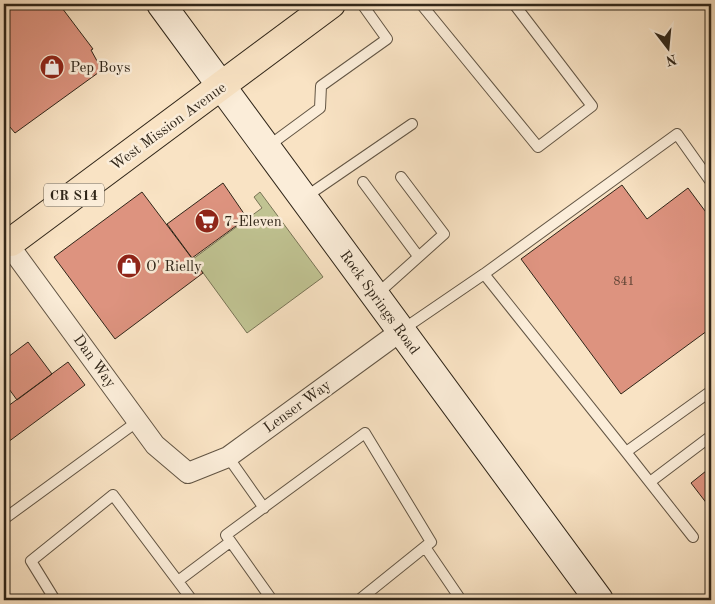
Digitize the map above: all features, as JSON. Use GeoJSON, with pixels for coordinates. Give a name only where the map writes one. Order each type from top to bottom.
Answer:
{"type":"FeatureCollection","features":[{"type":"Feature","properties":{"kind":"main road","name":"West Mission Avenue"},"geometry":{"type":"LineString","coordinates":[[8,244],[220,88],[318,7]]}},
{"type":"Feature","properties":{"kind":"street","name":"Rock Springs Road"},"geometry":{"type":"LineString","coordinates":[[160,4],[220,88],[304,198],[599,600]]}},
{"type":"Feature","properties":{"kind":"street","name":"Dan Way"},"geometry":{"type":"LineString","coordinates":[[8,244],[156,445],[188,473]]}},
{"type":"Feature","properties":{"kind":"street","name":"Lenser Way"},"geometry":{"type":"LineString","coordinates":[[188,473],[228,457],[401,330]]}},
{"type":"Feature","properties":{"kind":"lane"},"geometry":{"type":"LineString","coordinates":[[266,148],[320,108],[321,86],[387,39],[362,4]]}},
{"type":"Feature","properties":{"kind":"lane"},"geometry":{"type":"LineString","coordinates":[[421,4],[538,146],[592,106],[514,4]]}},
{"type":"Feature","properties":{"kind":"lane"},"geometry":{"type":"LineString","coordinates":[[304,198],[412,124]]}},
{"type":"Feature","properties":{"kind":"lane"},"geometry":{"type":"LineString","coordinates":[[401,330],[484,274],[677,134],[711,182]]}},
{"type":"Feature","properties":{"kind":"lane"},"geometry":{"type":"LineString","coordinates":[[376,296],[444,234],[401,177]]}},
{"type":"Feature","properties":{"kind":"lane"},"geometry":{"type":"LineString","coordinates":[[363,182],[418,256]]}},
{"type":"Feature","properties":{"kind":"lane"},"geometry":{"type":"LineString","coordinates":[[484,274],[693,537]]}},
{"type":"Feature","properties":{"kind":"lane"},"geometry":{"type":"LineString","coordinates":[[626,452],[711,391]]}},
{"type":"Feature","properties":{"kind":"lane"},"geometry":{"type":"LineString","coordinates":[[4,519],[138,421]]}},
{"type":"Feature","properties":{"kind":"lane"},"geometry":{"type":"LineString","coordinates":[[272,600],[226,535],[365,433],[431,542],[359,600]]}},
{"type":"Feature","properties":{"kind":"lane"},"geometry":{"type":"LineString","coordinates":[[650,482],[711,436]]}},
{"type":"Feature","properties":{"kind":"lane"},"geometry":{"type":"LineString","coordinates":[[228,457],[264,508]]}},
{"type":"Feature","properties":{"kind":"lane"},"geometry":{"type":"LineString","coordinates":[[55,600],[31,561],[113,495],[192,600]]}},
{"type":"Feature","properties":{"kind":"lane"},"geometry":{"type":"LineString","coordinates":[[178,582],[230,542]]}},
{"type":"Feature","properties":{"kind":"lane"},"geometry":{"type":"LineString","coordinates":[[425,548],[461,600]]}},
{"type":"Feature","properties":{"kind":"green space"},"geometry":{"type":"Polygon","coordinates":[[[260,192],[323,277],[247,333],[193,259],[262,208],[254,197],[260,192]]]}},
{"type":"Feature","properties":{"kind":"building","name":"Pep Boys"},"geometry":{"type":"Polygon","coordinates":[[[4,4],[59,4],[93,49],[91,50],[102,70],[15,133],[4,120],[4,4]]]}},
{"type":"Feature","properties":{"kind":"building","name":"7-Eleven"},"geometry":{"type":"Polygon","coordinates":[[[223,183],[247,218],[192,258],[167,224],[223,183]]]}},
{"type":"Feature","properties":{"kind":"building"},"geometry":{"type":"Polygon","coordinates":[[[622,185],[647,219],[688,188],[711,219],[711,302],[709,304],[711,328],[621,394],[521,259],[622,185]]]}},
{"type":"Feature","properties":{"kind":"building","name":"O' Rielly"},"geometry":{"type":"Polygon","coordinates":[[[142,192],[203,273],[115,339],[54,257],[142,192]]]}},
{"type":"Feature","properties":{"kind":"building"},"geometry":{"type":"Polygon","coordinates":[[[28,342],[52,374],[17,400],[4,382],[4,360],[28,342]]]}},
{"type":"Feature","properties":{"kind":"building"},"geometry":{"type":"Polygon","coordinates":[[[68,362],[85,385],[4,445],[4,409],[68,362]]]}},
{"type":"Feature","properties":{"kind":"building"},"geometry":{"type":"Polygon","coordinates":[[[711,467],[711,509],[691,483],[711,467]]]}},
{"type":"Feature","properties":{"kind":"place","name":"Pep Boys"},"geometry":{"type":"Point","coordinates":[52,67]}},
{"type":"Feature","properties":{"kind":"place","name":"7-Eleven"},"geometry":{"type":"Point","coordinates":[207,221]}},
{"type":"Feature","properties":{"kind":"place","name":"O' Rielly"},"geometry":{"type":"Point","coordinates":[129,266]}}]}
